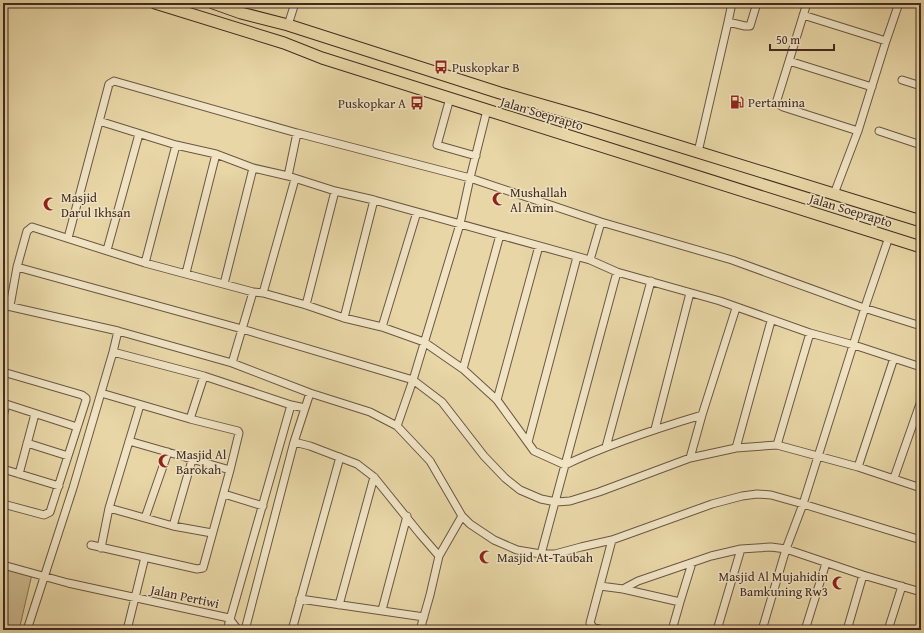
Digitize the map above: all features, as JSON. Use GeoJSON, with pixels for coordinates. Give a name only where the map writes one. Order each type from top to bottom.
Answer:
{"type":"FeatureCollection","features":[{"type":"Feature","properties":{"kind":"highway","name":"Jalan Soeprapto"},"geometry":{"type":"LineString","coordinates":[[155,3],[284,43],[322,58],[921,247]]}},
{"type":"Feature","properties":{"kind":"highway","name":"Jalan Soeprapto"},"geometry":{"type":"LineString","coordinates":[[213,3],[241,13],[288,25],[500,93],[591,119],[921,221]]}},
{"type":"Feature","properties":{"kind":"highway"},"geometry":{"type":"LineString","coordinates":[[237,28],[241,13]]}},
{"type":"Feature","properties":{"kind":"street"},"geometry":{"type":"LineString","coordinates":[[288,25],[295,3]]}},
{"type":"Feature","properties":{"kind":"street"},"geometry":{"type":"LineString","coordinates":[[698,152],[732,3]]}},
{"type":"Feature","properties":{"kind":"street"},"geometry":{"type":"LineString","coordinates":[[728,22],[750,26],[757,3]]}},
{"type":"Feature","properties":{"kind":"street"},"geometry":{"type":"LineString","coordinates":[[807,3],[777,98],[780,105],[858,131]]}},
{"type":"Feature","properties":{"kind":"street"},"geometry":{"type":"LineString","coordinates":[[834,194],[858,131],[897,4]]}},
{"type":"Feature","properties":{"kind":"street"},"geometry":{"type":"LineString","coordinates":[[803,14],[886,41]]}},
{"type":"Feature","properties":{"kind":"street"},"geometry":{"type":"LineString","coordinates":[[789,61],[872,87]]}},
{"type":"Feature","properties":{"kind":"street"},"geometry":{"type":"LineString","coordinates":[[902,80],[921,86]]}},
{"type":"Feature","properties":{"kind":"street"},"geometry":{"type":"LineString","coordinates":[[68,238],[109,84],[114,81],[297,133],[470,178],[601,222],[732,260],[864,308],[921,326]]}},
{"type":"Feature","properties":{"kind":"street"},"geometry":{"type":"LineString","coordinates":[[450,98],[437,144],[476,156]]}},
{"type":"Feature","properties":{"kind":"street"},"geometry":{"type":"LineString","coordinates":[[397,426],[413,380],[460,224],[487,110]]}},
{"type":"Feature","properties":{"kind":"street"},"geometry":{"type":"LineString","coordinates":[[99,121],[176,145],[216,154],[253,168],[288,176],[335,192],[374,200],[590,260],[617,272],[720,301],[771,321],[810,334],[854,345],[921,367]]}},
{"type":"Feature","properties":{"kind":"street"},"geometry":{"type":"LineString","coordinates":[[879,131],[921,145]]}},
{"type":"Feature","properties":{"kind":"street"},"geometry":{"type":"LineString","coordinates":[[288,176],[297,133]]}},
{"type":"Feature","properties":{"kind":"street"},"geometry":{"type":"LineString","coordinates":[[107,250],[139,134]]}},
{"type":"Feature","properties":{"kind":"street"},"geometry":{"type":"LineString","coordinates":[[146,263],[176,145]]}},
{"type":"Feature","properties":{"kind":"street"},"geometry":{"type":"LineString","coordinates":[[186,273],[216,154]]}},
{"type":"Feature","properties":{"kind":"street"},"geometry":{"type":"LineString","coordinates":[[224,284],[253,168]]}},
{"type":"Feature","properties":{"kind":"street"},"geometry":{"type":"LineString","coordinates":[[263,293],[295,179]]}},
{"type":"Feature","properties":{"kind":"street"},"geometry":{"type":"LineString","coordinates":[[306,305],[335,192]]}},
{"type":"Feature","properties":{"kind":"street"},"geometry":{"type":"LineString","coordinates":[[344,318],[374,200]]}},
{"type":"Feature","properties":{"kind":"street"},"geometry":{"type":"LineString","coordinates":[[382,328],[418,212]]}},
{"type":"Feature","properties":{"kind":"street"},"geometry":{"type":"LineString","coordinates":[[590,260],[601,222]]}},
{"type":"Feature","properties":{"kind":"street"},"geometry":{"type":"LineString","coordinates":[[702,415],[655,429],[606,447],[565,465],[534,451],[497,400],[464,369],[424,342],[306,305],[146,263],[31,227],[27,231],[16,267],[7,305],[118,331],[232,363],[310,394],[370,412],[397,426],[430,461],[462,516],[470,524],[494,540],[517,550],[541,554],[554,554],[612,540],[712,504],[742,496],[757,494],[771,495],[921,540]]}},
{"type":"Feature","properties":{"kind":"street"},"geometry":{"type":"LineString","coordinates":[[464,369],[500,235]]}},
{"type":"Feature","properties":{"kind":"street"},"geometry":{"type":"LineString","coordinates":[[762,630],[786,549],[803,504],[854,345],[864,308],[889,237]]}},
{"type":"Feature","properties":{"kind":"street"},"geometry":{"type":"LineString","coordinates":[[497,400],[539,246]]}},
{"type":"Feature","properties":{"kind":"street"},"geometry":{"type":"LineString","coordinates":[[528,442],[577,257]]}},
{"type":"Feature","properties":{"kind":"street"},"geometry":{"type":"LineString","coordinates":[[16,267],[242,329],[413,380],[442,402],[484,456],[505,478],[520,490],[541,499],[556,502],[570,501],[599,492],[690,458],[736,448],[777,445],[818,455],[894,478],[921,488]]}},
{"type":"Feature","properties":{"kind":"street"},"geometry":{"type":"LineString","coordinates":[[541,554],[617,272]]}},
{"type":"Feature","properties":{"kind":"street"},"geometry":{"type":"LineString","coordinates":[[606,447],[651,281]]}},
{"type":"Feature","properties":{"kind":"street"},"geometry":{"type":"LineString","coordinates":[[232,363],[253,292]]}},
{"type":"Feature","properties":{"kind":"street"},"geometry":{"type":"LineString","coordinates":[[655,429],[690,293]]}},
{"type":"Feature","properties":{"kind":"street"},"geometry":{"type":"LineString","coordinates":[[690,458],[736,308]]}},
{"type":"Feature","properties":{"kind":"street"},"geometry":{"type":"LineString","coordinates":[[736,448],[771,321]]}},
{"type":"Feature","properties":{"kind":"street"},"geometry":{"type":"LineString","coordinates":[[27,630],[101,393],[118,331]]}},
{"type":"Feature","properties":{"kind":"street"},"geometry":{"type":"LineString","coordinates":[[777,445],[810,334]]}},
{"type":"Feature","properties":{"kind":"street"},"geometry":{"type":"LineString","coordinates":[[113,352],[204,376],[291,405],[305,408]]}},
{"type":"Feature","properties":{"kind":"street"},"geometry":{"type":"LineString","coordinates":[[858,467],[894,358]]}},
{"type":"Feature","properties":{"kind":"street"},"geometry":{"type":"LineString","coordinates":[[3,372],[84,396],[86,400],[52,508],[48,514],[44,515],[3,504]]}},
{"type":"Feature","properties":{"kind":"street"},"geometry":{"type":"LineString","coordinates":[[190,419],[204,376]]}},
{"type":"Feature","properties":{"kind":"street"},"geometry":{"type":"LineString","coordinates":[[91,545],[198,569],[203,568],[239,437],[238,431],[190,419],[101,393]]}},
{"type":"Feature","properties":{"kind":"street"},"geometry":{"type":"LineString","coordinates":[[245,630],[294,442],[310,394]]}},
{"type":"Feature","properties":{"kind":"street"},"geometry":{"type":"LineString","coordinates":[[894,478],[921,400]]}},
{"type":"Feature","properties":{"kind":"street"},"geometry":{"type":"LineString","coordinates":[[3,417],[5,404],[78,427]]}},
{"type":"Feature","properties":{"kind":"street"},"geometry":{"type":"LineString","coordinates":[[101,548],[109,508],[140,405]]}},
{"type":"Feature","properties":{"kind":"street"},"geometry":{"type":"LineString","coordinates":[[227,630],[291,405]]}},
{"type":"Feature","properties":{"kind":"street"},"geometry":{"type":"LineString","coordinates":[[18,474],[35,414]]}},
{"type":"Feature","properties":{"kind":"street"},"geometry":{"type":"LineString","coordinates":[[129,441],[230,470]]}},
{"type":"Feature","properties":{"kind":"street"},"geometry":{"type":"LineString","coordinates":[[294,442],[310,446],[358,464],[374,477],[420,534],[440,556]]}},
{"type":"Feature","properties":{"kind":"street"},"geometry":{"type":"LineString","coordinates":[[27,443],[68,456]]}},
{"type":"Feature","properties":{"kind":"street"},"geometry":{"type":"LineString","coordinates":[[145,518],[168,452]]}},
{"type":"Feature","properties":{"kind":"street"},"geometry":{"type":"LineString","coordinates":[[292,630],[340,457]]}},
{"type":"Feature","properties":{"kind":"street"},"geometry":{"type":"LineString","coordinates":[[174,526],[192,460]]}},
{"type":"Feature","properties":{"kind":"street"},"geometry":{"type":"LineString","coordinates":[[3,469],[59,486]]}},
{"type":"Feature","properties":{"kind":"street"},"geometry":{"type":"LineString","coordinates":[[339,605],[374,477]]}},
{"type":"Feature","properties":{"kind":"street"},"geometry":{"type":"LineString","coordinates":[[224,494],[263,506]]}},
{"type":"Feature","properties":{"kind":"street"},"geometry":{"type":"LineString","coordinates":[[109,508],[174,526],[212,533]]}},
{"type":"Feature","properties":{"kind":"street"},"geometry":{"type":"LineString","coordinates":[[382,610],[407,516]]}},
{"type":"Feature","properties":{"kind":"street"},"geometry":{"type":"LineString","coordinates":[[420,630],[440,556],[462,516]]}},
{"type":"Feature","properties":{"kind":"street"},"geometry":{"type":"LineString","coordinates":[[603,630],[593,627],[590,623],[612,540]]}},
{"type":"Feature","properties":{"kind":"street"},"geometry":{"type":"LineString","coordinates":[[623,589],[638,581],[711,556],[741,549],[763,547],[786,549],[863,575],[921,592]]}},
{"type":"Feature","properties":{"kind":"street"},"geometry":{"type":"LineString","coordinates":[[717,630],[741,549]]}},
{"type":"Feature","properties":{"kind":"street"},"geometry":{"type":"LineString","coordinates":[[135,598],[146,557]]}},
{"type":"Feature","properties":{"kind":"street"},"geometry":{"type":"LineString","coordinates":[[672,630],[692,562]]}},
{"type":"Feature","properties":{"kind":"street"},"geometry":{"type":"LineString","coordinates":[[805,630],[826,562]]}},
{"type":"Feature","properties":{"kind":"street","name":"Jalan Pertiwi"},"geometry":{"type":"LineString","coordinates":[[3,565],[135,598],[230,618]]}},
{"type":"Feature","properties":{"kind":"street"},"geometry":{"type":"LineString","coordinates":[[846,630],[863,575]]}},
{"type":"Feature","properties":{"kind":"street"},"geometry":{"type":"LineString","coordinates":[[600,586],[623,589],[680,602]]}},
{"type":"Feature","properties":{"kind":"street"},"geometry":{"type":"LineString","coordinates":[[888,630],[902,586]]}},
{"type":"Feature","properties":{"kind":"street","name":"Jalan Pertiwi"},"geometry":{"type":"LineString","coordinates":[[127,630],[135,598]]}},
{"type":"Feature","properties":{"kind":"street"},"geometry":{"type":"LineString","coordinates":[[300,598],[424,617]]}},
{"type":"Feature","properties":{"kind":"street"},"geometry":{"type":"LineString","coordinates":[[230,618],[238,630]]}},
{"type":"Feature","properties":{"kind":"shaded area"},"geometry":{"type":"Polygon","coordinates":[[[3,563],[33,570],[19,630],[3,630],[3,563]]]}},
{"type":"Feature","properties":{"kind":"place","name":"Puskopkar B"},"geometry":{"type":"Point","coordinates":[441,67]}},
{"type":"Feature","properties":{"kind":"place","name":"Pertamina"},"geometry":{"type":"Point","coordinates":[737,102]}},
{"type":"Feature","properties":{"kind":"place","name":"Puskopkar A"},"geometry":{"type":"Point","coordinates":[417,103]}},
{"type":"Feature","properties":{"kind":"place","name":"Mushallah Al Amin"},"geometry":{"type":"Point","coordinates":[499,199]}},
{"type":"Feature","properties":{"kind":"place","name":"Masjid Darul Ikhsan"},"geometry":{"type":"Point","coordinates":[50,204]}},
{"type":"Feature","properties":{"kind":"place","name":"Masjid Al Barokah"},"geometry":{"type":"Point","coordinates":[165,461]}},
{"type":"Feature","properties":{"kind":"place","name":"Masjid At-Taubah"},"geometry":{"type":"Point","coordinates":[486,557]}},
{"type":"Feature","properties":{"kind":"place","name":"Masjid Al Mujahidin Bamkuning Rw3"},"geometry":{"type":"Point","coordinates":[839,583]}}]}
